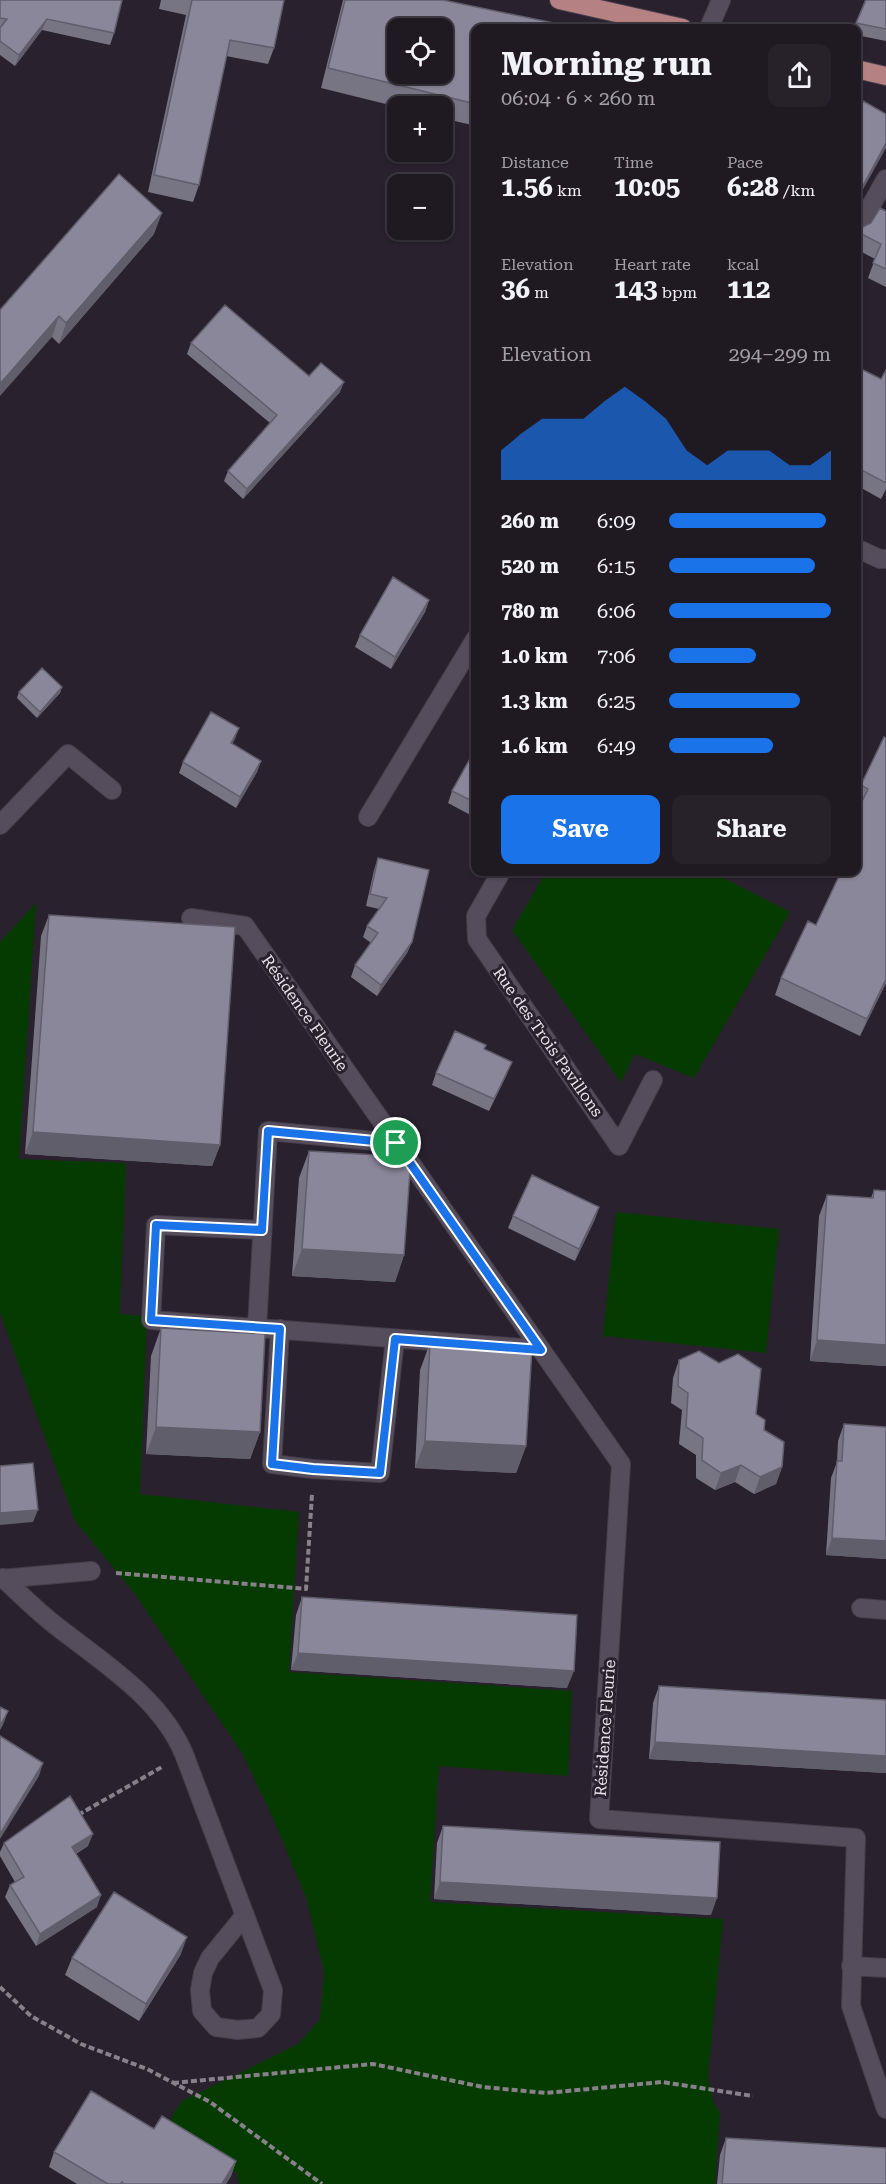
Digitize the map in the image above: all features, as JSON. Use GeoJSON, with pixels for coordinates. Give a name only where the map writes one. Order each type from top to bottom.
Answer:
{"type":"FeatureCollection","features":[{"type":"Feature","properties":{"kind":"main road"},"geometry":{"type":"LineString","coordinates":[[559,0],[665,24]]}},
{"type":"Feature","properties":{"kind":"main road"},"geometry":{"type":"LineString","coordinates":[[861,70],[886,76]]}},
{"type":"Feature","properties":{"kind":"street"},"geometry":{"type":"LineString","coordinates":[[712,24],[721,0]]}},
{"type":"Feature","properties":{"kind":"street"},"geometry":{"type":"LineString","coordinates":[[861,222],[886,178]]}},
{"type":"Feature","properties":{"kind":"street"},"geometry":{"type":"LineString","coordinates":[[861,550],[880,559],[886,559]]}},
{"type":"Feature","properties":{"kind":"street"},"geometry":{"type":"LineString","coordinates":[[368,817],[471,646]]}},
{"type":"Feature","properties":{"kind":"street"},"geometry":{"type":"LineString","coordinates":[[0,825],[68,754],[112,790]]}},
{"type":"Feature","properties":{"kind":"street","name":"Rue des Trois Pavillons"},"geometry":{"type":"LineString","coordinates":[[499,876],[476,916],[477,939],[619,1146],[653,1080]]}},
{"type":"Feature","properties":{"kind":"street","name":"Résidence Fleurie"},"geometry":{"type":"LineString","coordinates":[[191,918],[245,926],[621,1464],[599,1819],[856,1838],[851,2006],[885,2109]]}},
{"type":"Feature","properties":{"kind":"street"},"geometry":{"type":"LineString","coordinates":[[256,1328],[268,1131],[396,1143]]}},
{"type":"Feature","properties":{"kind":"street"},"geometry":{"type":"LineString","coordinates":[[262,1230],[156,1225],[151,1320],[541,1350]]}},
{"type":"Feature","properties":{"kind":"street"},"geometry":{"type":"LineString","coordinates":[[280,1329],[272,1464],[313,1469],[380,1473],[395,1339]]}},
{"type":"Feature","properties":{"kind":"street"},"geometry":{"type":"LineString","coordinates":[[2,1578],[91,1571]]}},
{"type":"Feature","properties":{"kind":"street"},"geometry":{"type":"LineString","coordinates":[[2,1578],[52,1623],[116,1671],[153,1706],[178,1742],[184,1754],[245,1915],[273,1990],[271,2014],[258,2028],[238,2030],[216,2026],[202,2011],[200,1990],[203,1973],[210,1958],[245,1915]]}},
{"type":"Feature","properties":{"kind":"street"},"geometry":{"type":"LineString","coordinates":[[861,1608],[886,1610]]}},
{"type":"Feature","properties":{"kind":"street"},"geometry":{"type":"LineString","coordinates":[[851,1965],[886,1968]]}},
{"type":"Feature","properties":{"kind":"path"},"geometry":{"type":"LineString","coordinates":[[91,1571],[306,1589],[313,1469]]}},
{"type":"Feature","properties":{"kind":"path"},"geometry":{"type":"LineString","coordinates":[[72,1819],[184,1754]]}},
{"type":"Feature","properties":{"kind":"path"},"geometry":{"type":"LineString","coordinates":[[0,1987],[31,2016],[81,2044],[147,2069],[210,2102],[322,2184]]}},
{"type":"Feature","properties":{"kind":"path"},"geometry":{"type":"LineString","coordinates":[[173,2083],[373,2064],[483,2087],[546,2093],[662,2082],[753,2096]]}},
{"type":"Feature","properties":{"kind":"green space"},"geometry":{"type":"Polygon","coordinates":[[[544,876],[720,876],[790,912],[694,1078],[635,1054],[621,1082],[512,930],[544,876]]]}},
{"type":"Feature","properties":{"kind":"green space"},"geometry":{"type":"Polygon","coordinates":[[[36,903],[19,1159],[126,1163],[120,1314],[147,1316],[140,1494],[299,1512],[289,1672],[572,1691],[568,1776],[439,1766],[430,1902],[723,1919],[708,2078],[714,2104],[720,2112],[715,2184],[239,2184],[237,2173],[165,2127],[182,2101],[298,2044],[320,2019],[324,1972],[307,1900],[273,1818],[242,1753],[135,1594],[75,1521],[0,1313],[0,942],[36,903]]]}},
{"type":"Feature","properties":{"kind":"green space"},"geometry":{"type":"Polygon","coordinates":[[[616,1212],[779,1229],[766,1353],[603,1336],[616,1212]]]}},
{"type":"Feature","properties":{"kind":"building"},"geometry":{"type":"Polygon","coordinates":[[[0,0],[122,0],[114,33],[47,19],[19,55],[0,41],[0,28],[7,19],[0,18],[0,0]]]}},
{"type":"Feature","properties":{"kind":"building"},"geometry":{"type":"Polygon","coordinates":[[[192,0],[284,0],[274,48],[230,40],[199,185],[154,175],[192,0]]]}},
{"type":"Feature","properties":{"kind":"building"},"geometry":{"type":"Polygon","coordinates":[[[345,0],[443,0],[559,24],[471,24],[471,103],[453,98],[453,96],[443,96],[394,84],[453,84],[453,18],[387,18],[387,82],[328,68],[345,0]]]}},
{"type":"Feature","properties":{"kind":"building"},"geometry":{"type":"Polygon","coordinates":[[[866,0],[886,0],[886,29],[856,23],[866,0]]]}},
{"type":"Feature","properties":{"kind":"building"},"geometry":{"type":"Polygon","coordinates":[[[863,101],[886,114],[886,143],[861,190],[861,104],[863,101]]]}},
{"type":"Feature","properties":{"kind":"building"},"geometry":{"type":"Polygon","coordinates":[[[119,174],[162,213],[66,323],[59,316],[0,384],[0,310],[119,174]]]}},
{"type":"Feature","properties":{"kind":"building"},"geometry":{"type":"Polygon","coordinates":[[[880,208],[886,211],[886,269],[873,263],[881,244],[861,234],[861,228],[871,223],[880,208]]]}},
{"type":"Feature","properties":{"kind":"building"},"geometry":{"type":"Polygon","coordinates":[[[225,305],[309,376],[321,363],[344,382],[247,489],[228,471],[277,415],[191,343],[225,305]]]}},
{"type":"Feature","properties":{"kind":"building"},"geometry":{"type":"Polygon","coordinates":[[[863,370],[881,379],[886,370],[886,483],[861,470],[861,374],[863,370]]]}},
{"type":"Feature","properties":{"kind":"building"},"geometry":{"type":"Polygon","coordinates":[[[393,577],[429,600],[395,657],[360,635],[393,577]]]}},
{"type":"Feature","properties":{"kind":"building"},"geometry":{"type":"Polygon","coordinates":[[[42,668],[62,687],[40,712],[19,692],[42,668]]]}},
{"type":"Feature","properties":{"kind":"building"},"geometry":{"type":"Polygon","coordinates":[[[211,712],[239,728],[231,743],[261,761],[240,797],[183,762],[211,712]]]}},
{"type":"Feature","properties":{"kind":"building"},"geometry":{"type":"Polygon","coordinates":[[[884,737],[886,738],[886,979],[867,1019],[781,978],[808,921],[816,925],[839,876],[861,876],[861,804],[868,789],[861,785],[884,737]]]}},
{"type":"Feature","properties":{"kind":"building"},"geometry":{"type":"Polygon","coordinates":[[[471,757],[471,800],[452,791],[471,757]]]}},
{"type":"Feature","properties":{"kind":"building"},"geometry":{"type":"Polygon","coordinates":[[[378,858],[429,870],[412,942],[381,985],[355,965],[378,933],[367,926],[387,898],[370,894],[378,858]]]}},
{"type":"Feature","properties":{"kind":"building"},"geometry":{"type":"Polygon","coordinates":[[[49,915],[235,927],[220,1145],[33,1132],[49,915]]]}},
{"type":"Feature","properties":{"kind":"building"},"geometry":{"type":"Polygon","coordinates":[[[455,1031],[486,1045],[484,1049],[512,1062],[494,1099],[436,1073],[455,1031]]]}},
{"type":"Feature","properties":{"kind":"building"},"geometry":{"type":"Polygon","coordinates":[[[309,1151],[411,1157],[404,1255],[302,1249],[309,1151]]]}},
{"type":"Feature","properties":{"kind":"building"},"geometry":{"type":"Polygon","coordinates":[[[532,1175],[599,1207],[579,1249],[513,1216],[532,1175]]]}},
{"type":"Feature","properties":{"kind":"building"},"geometry":{"type":"Polygon","coordinates":[[[874,1190],[886,1191],[886,1345],[817,1340],[827,1195],[873,1198],[874,1190]]]}},
{"type":"Feature","properties":{"kind":"building"},"geometry":{"type":"Polygon","coordinates":[[[161,1328],[265,1334],[260,1432],[156,1427],[161,1328]]]}},
{"type":"Feature","properties":{"kind":"building"},"geometry":{"type":"Polygon","coordinates":[[[430,1343],[532,1348],[526,1446],[425,1441],[430,1343]]]}},
{"type":"Feature","properties":{"kind":"building"},"geometry":{"type":"Polygon","coordinates":[[[699,1351],[719,1363],[738,1354],[761,1369],[756,1414],[765,1420],[764,1430],[784,1442],[782,1467],[760,1477],[741,1465],[721,1473],[702,1460],[703,1438],[686,1427],[688,1393],[678,1386],[679,1360],[699,1351]]]}},
{"type":"Feature","properties":{"kind":"building"},"geometry":{"type":"Polygon","coordinates":[[[844,1424],[886,1427],[886,1541],[832,1538],[837,1461],[842,1461],[844,1424]]]}},
{"type":"Feature","properties":{"kind":"building"},"geometry":{"type":"Polygon","coordinates":[[[33,1463],[38,1510],[0,1513],[0,1466],[33,1463]]]}},
{"type":"Feature","properties":{"kind":"building"},"geometry":{"type":"Polygon","coordinates":[[[302,1597],[577,1615],[574,1671],[298,1653],[302,1597]]]}},
{"type":"Feature","properties":{"kind":"building"},"geometry":{"type":"Polygon","coordinates":[[[659,1686],[886,1700],[886,1756],[655,1742],[659,1686]]]}},
{"type":"Feature","properties":{"kind":"building"},"geometry":{"type":"Polygon","coordinates":[[[0,1707],[8,1711],[0,1726],[0,1707]]]}},
{"type":"Feature","properties":{"kind":"building"},"geometry":{"type":"Polygon","coordinates":[[[0,1736],[43,1763],[0,1834],[0,1736]]]}},
{"type":"Feature","properties":{"kind":"building"},"geometry":{"type":"Polygon","coordinates":[[[70,1796],[93,1834],[72,1847],[101,1895],[40,1934],[10,1885],[24,1877],[4,1843],[70,1796]]]}},
{"type":"Feature","properties":{"kind":"building"},"geometry":{"type":"Polygon","coordinates":[[[443,1826],[720,1842],[717,1898],[440,1882],[443,1826]]]}},
{"type":"Feature","properties":{"kind":"building"},"geometry":{"type":"Polygon","coordinates":[[[114,1892],[187,1937],[146,2004],[72,1958],[114,1892]]]}},
{"type":"Feature","properties":{"kind":"building"},"geometry":{"type":"Polygon","coordinates":[[[91,2091],[154,2129],[162,2116],[236,2161],[222,2184],[124,2184],[122,2182],[108,2184],[54,2152],[91,2091]]]}},
{"type":"Feature","properties":{"kind":"building"},"geometry":{"type":"Polygon","coordinates":[[[726,2138],[886,2148],[886,2184],[722,2184],[726,2138]]]}},
{"type":"Feature","properties":{"kind":"route"},"geometry":{"type":"LineString","coordinates":[[268,1131],[396,1143],[541,1350],[395,1339],[380,1473],[272,1464],[280,1329],[151,1320],[156,1225],[262,1230],[268,1131]]}}]}
